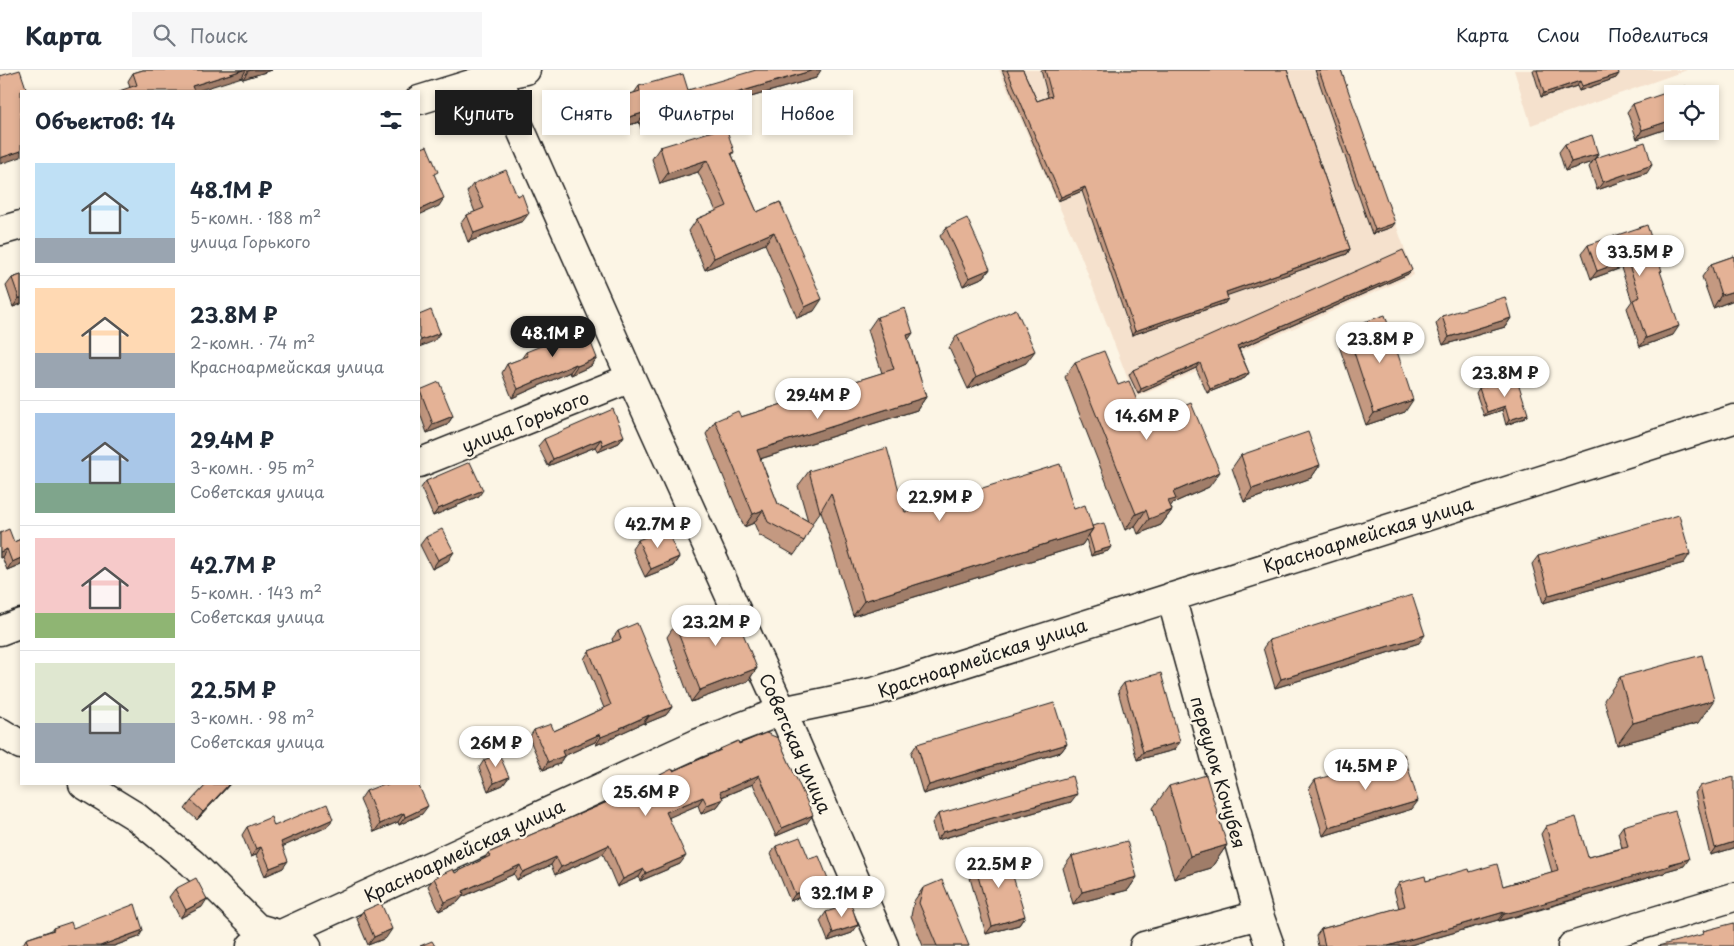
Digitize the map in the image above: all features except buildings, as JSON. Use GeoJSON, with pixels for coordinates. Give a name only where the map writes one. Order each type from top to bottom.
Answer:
{"type":"FeatureCollection","features":[{"type":"Feature","properties":{"kind":"street"},"geometry":{"type":"LineString","coordinates":[[420,100],[497,76],[526,70]]}},
{"type":"Feature","properties":{"kind":"street","name":"Советская улица"},"geometry":{"type":"LineString","coordinates":[[497,76],[782,711],[884,946]]}},
{"type":"Feature","properties":{"kind":"street"},"geometry":{"type":"LineString","coordinates":[[0,231],[20,225]]}},
{"type":"Feature","properties":{"kind":"street","name":"улица Горького"},"geometry":{"type":"LineString","coordinates":[[420,464],[631,378]]}},
{"type":"Feature","properties":{"kind":"street","name":"Красноармейская улица"},"geometry":{"type":"LineString","coordinates":[[251,946],[696,744],[782,711],[872,692],[1734,419]]}},
{"type":"Feature","properties":{"kind":"street","name":"переулок Кочубея"},"geometry":{"type":"LineString","coordinates":[[1171,597],[1270,946]]}},
{"type":"Feature","properties":{"kind":"street"},"geometry":{"type":"LineString","coordinates":[[0,631],[20,623]]}},
{"type":"Feature","properties":{"kind":"street"},"geometry":{"type":"LineString","coordinates":[[0,732],[20,744]]}},
{"type":"Feature","properties":{"kind":"street"},"geometry":{"type":"LineString","coordinates":[[85,785],[135,816],[192,863],[257,928],[302,941],[307,946]]}},
{"type":"Feature","properties":{"kind":"street"},"geometry":{"type":"LineString","coordinates":[[1572,946],[1734,898]]}},
{"type":"Feature","properties":{"kind":"street"},"geometry":{"type":"LineString","coordinates":[[1144,946],[1260,915]]}},
{"type":"Feature","properties":{"kind":"shaded area"},"geometry":{"type":"Polygon","coordinates":[[[999,70],[1341,70],[1414,275],[1135,398],[1081,256],[999,70]]]}},
{"type":"Feature","properties":{"kind":"shaded area"},"geometry":{"type":"Polygon","coordinates":[[[1514,70],[1687,70],[1531,125],[1514,70]]]}}]}
